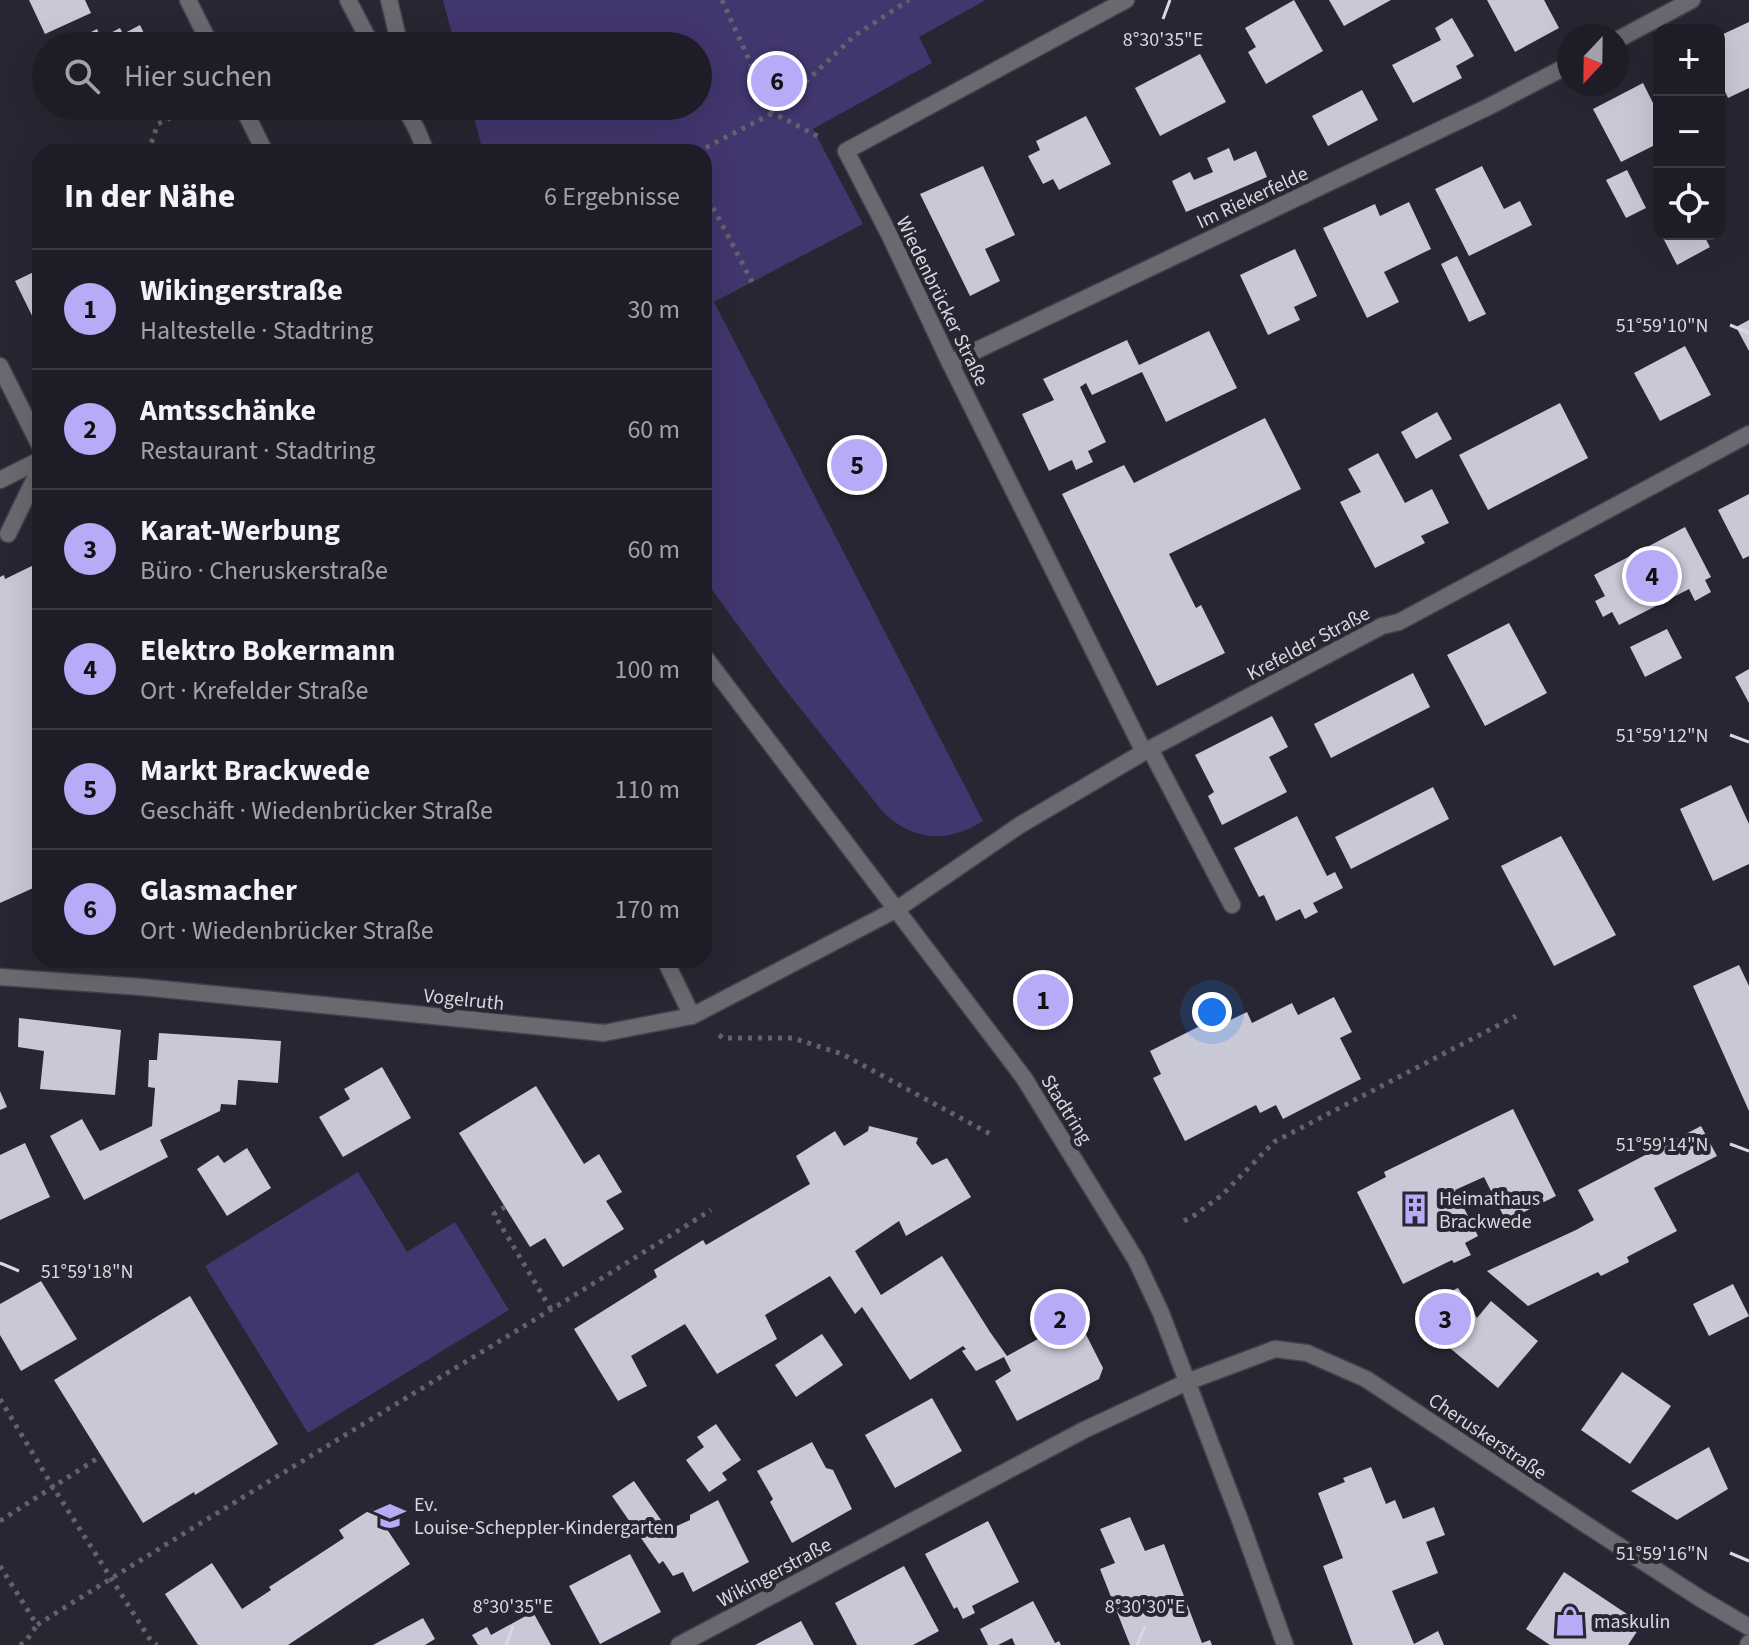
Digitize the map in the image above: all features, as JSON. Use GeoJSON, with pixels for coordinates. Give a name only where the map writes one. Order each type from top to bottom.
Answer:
{"type":"FeatureCollection","features":[{"type":"Feature","properties":{"kind":"street"},"geometry":{"type":"LineString","coordinates":[[188,0],[204,32]]}},
{"type":"Feature","properties":{"kind":"street"},"geometry":{"type":"LineString","coordinates":[[348,0],[365,32]]}},
{"type":"Feature","properties":{"kind":"street"},"geometry":{"type":"LineString","coordinates":[[389,0],[397,32]]}},
{"type":"Feature","properties":{"kind":"street"},"geometry":{"type":"LineString","coordinates":[[846,151],[1126,0]]}},
{"type":"Feature","properties":{"kind":"street"},"geometry":{"type":"LineString","coordinates":[[1629,34],[1692,0]]}},
{"type":"Feature","properties":{"kind":"street","name":"Im Riekerfelde"},"geometry":{"type":"LineString","coordinates":[[950,363],[1557,71]]}},
{"type":"Feature","properties":{"kind":"street"},"geometry":{"type":"LineString","coordinates":[[249,120],[261,144]]}},
{"type":"Feature","properties":{"kind":"street"},"geometry":{"type":"LineString","coordinates":[[412,120],[423,144]]}},
{"type":"Feature","properties":{"kind":"street"},"geometry":{"type":"LineString","coordinates":[[415,120],[417,130]]}},
{"type":"Feature","properties":{"kind":"street","name":"Wiedenbrücker Straße"},"geometry":{"type":"LineString","coordinates":[[846,151],[1147,751],[1232,905]]}},
{"type":"Feature","properties":{"kind":"street"},"geometry":{"type":"LineString","coordinates":[[0,366],[32,430]]}},
{"type":"Feature","properties":{"kind":"street","name":"Krefelder Straße"},"geometry":{"type":"LineString","coordinates":[[897,909],[1020,825],[1147,751],[1382,626],[1399,622],[1749,434]]}},
{"type":"Feature","properties":{"kind":"street"},"geometry":{"type":"LineString","coordinates":[[0,480],[32,464]]}},
{"type":"Feature","properties":{"kind":"street"},"geometry":{"type":"LineString","coordinates":[[8,534],[32,484]]}},
{"type":"Feature","properties":{"kind":"street","name":"Stadtring"},"geometry":{"type":"LineString","coordinates":[[712,666],[1024,1078],[1136,1260],[1161,1313],[1285,1645]]}},
{"type":"Feature","properties":{"kind":"street","name":"Vogelruth"},"geometry":{"type":"LineString","coordinates":[[0,977],[142,987],[604,1033],[692,1016],[897,909]]}},
{"type":"Feature","properties":{"kind":"street"},"geometry":{"type":"LineString","coordinates":[[669,968],[692,1016]]}},
{"type":"Feature","properties":{"kind":"street","name":"Cheruskerstraße"},"geometry":{"type":"LineString","coordinates":[[1187,1382],[1275,1349],[1307,1353],[1336,1365],[1366,1379],[1595,1531],[1749,1627]]}},
{"type":"Feature","properties":{"kind":"street","name":"Wikingerstraße"},"geometry":{"type":"LineString","coordinates":[[679,1645],[1084,1430],[1187,1382]]}},
{"type":"Feature","properties":{"kind":"path"},"geometry":{"type":"LineString","coordinates":[[722,0],[773,113],[846,151]]}},
{"type":"Feature","properties":{"kind":"path"},"geometry":{"type":"LineString","coordinates":[[712,144],[773,113],[854,36],[909,0]]}},
{"type":"Feature","properties":{"kind":"path"},"geometry":{"type":"LineString","coordinates":[[151,144],[158,124],[166,120]]}},
{"type":"Feature","properties":{"kind":"path"},"geometry":{"type":"LineString","coordinates":[[712,205],[752,282]]}},
{"type":"Feature","properties":{"kind":"path"},"geometry":{"type":"LineString","coordinates":[[692,1016],[723,1038],[793,1038],[842,1054],[994,1136]]}},
{"type":"Feature","properties":{"kind":"path"},"geometry":{"type":"LineString","coordinates":[[1184,1221],[1222,1195],[1274,1142],[1516,1016]]}},
{"type":"Feature","properties":{"kind":"path"},"geometry":{"type":"LineString","coordinates":[[505,1207],[494,1214],[552,1311]]}},
{"type":"Feature","properties":{"kind":"path"},"geometry":{"type":"LineString","coordinates":[[20,1645],[37,1625],[552,1311],[711,1210]]}},
{"type":"Feature","properties":{"kind":"path"},"geometry":{"type":"LineString","coordinates":[[0,1399],[151,1641],[157,1645]]}},
{"type":"Feature","properties":{"kind":"path"},"geometry":{"type":"LineString","coordinates":[[0,1521],[101,1456]]}},
{"type":"Feature","properties":{"kind":"path"},"geometry":{"type":"LineString","coordinates":[[0,1566],[37,1625]]}},
{"type":"Feature","properties":{"kind":"shaded area"},"geometry":{"type":"Polygon","coordinates":[[[443,0],[986,0],[919,37],[932,63],[813,129],[863,224],[714,302],[983,821],[957,833],[932,836],[907,829],[883,812],[780,683],[712,590],[712,144],[481,144],[475,120],[712,120],[712,32],[451,32],[443,0]]]}},
{"type":"Feature","properties":{"kind":"shaded area"},"geometry":{"type":"Polygon","coordinates":[[[358,1172],[407,1252],[455,1222],[509,1310],[308,1433],[205,1266],[358,1172]]]}},
{"type":"Feature","properties":{"kind":"building"},"geometry":{"type":"Polygon","coordinates":[[[29,0],[85,0],[91,13],[44,32],[29,0]]]}},
{"type":"Feature","properties":{"kind":"building"},"geometry":{"type":"Polygon","coordinates":[[[1294,0],[1323,51],[1266,84],[1248,52],[1256,47],[1245,28],[1294,0]]]}},
{"type":"Feature","properties":{"kind":"building"},"geometry":{"type":"Polygon","coordinates":[[[1329,0],[1391,0],[1344,26],[1329,0]]]}},
{"type":"Feature","properties":{"kind":"building"},"geometry":{"type":"Polygon","coordinates":[[[1487,0],[1544,0],[1557,29],[1515,52],[1487,0]]]}},
{"type":"Feature","properties":{"kind":"building"},"geometry":{"type":"Polygon","coordinates":[[[1452,18],[1474,56],[1456,66],[1462,78],[1413,103],[1392,65],[1441,40],[1435,28],[1452,18]]]}},
{"type":"Feature","properties":{"kind":"building"},"geometry":{"type":"Polygon","coordinates":[[[1749,22],[1749,88],[1728,98],[1725,92],[1725,33],[1749,22]]]}},
{"type":"Feature","properties":{"kind":"building"},"geometry":{"type":"Polygon","coordinates":[[[140,25],[143,32],[127,32],[140,25]]]}},
{"type":"Feature","properties":{"kind":"building"},"geometry":{"type":"Polygon","coordinates":[[[1200,54],[1226,102],[1160,136],[1135,88],[1200,54]]]}},
{"type":"Feature","properties":{"kind":"building"},"geometry":{"type":"Polygon","coordinates":[[[1643,83],[1653,103],[1653,146],[1621,162],[1593,109],[1618,96],[1629,96],[1629,90],[1643,83]]]}},
{"type":"Feature","properties":{"kind":"building"},"geometry":{"type":"Polygon","coordinates":[[[1362,90],[1378,120],[1328,146],[1312,116],[1362,90]]]}},
{"type":"Feature","properties":{"kind":"building"},"geometry":{"type":"Polygon","coordinates":[[[1086,116],[1111,164],[1059,190],[1053,179],[1043,184],[1028,156],[1040,150],[1036,141],[1086,116]]]}},
{"type":"Feature","properties":{"kind":"building"},"geometry":{"type":"Polygon","coordinates":[[[1229,148],[1234,161],[1256,151],[1267,177],[1186,212],[1172,181],[1190,172],[1194,180],[1213,172],[1207,158],[1229,148]]]}},
{"type":"Feature","properties":{"kind":"building"},"geometry":{"type":"Polygon","coordinates":[[[983,166],[1015,235],[985,249],[1000,281],[970,296],[920,194],[983,166]]]}},
{"type":"Feature","properties":{"kind":"building"},"geometry":{"type":"Polygon","coordinates":[[[1482,166],[1504,209],[1520,201],[1532,225],[1469,256],[1435,189],[1482,166]]]}},
{"type":"Feature","properties":{"kind":"building"},"geometry":{"type":"Polygon","coordinates":[[[1627,170],[1646,208],[1626,218],[1606,180],[1627,170]]]}},
{"type":"Feature","properties":{"kind":"building"},"geometry":{"type":"Polygon","coordinates":[[[1409,202],[1431,249],[1384,272],[1399,302],[1367,318],[1323,228],[1375,204],[1380,216],[1409,202]]]}},
{"type":"Feature","properties":{"kind":"building"},"geometry":{"type":"Polygon","coordinates":[[[1664,240],[1706,240],[1710,247],[1677,265],[1664,240]]]}},
{"type":"Feature","properties":{"kind":"building"},"geometry":{"type":"Polygon","coordinates":[[[1295,249],[1317,296],[1294,307],[1300,320],[1268,335],[1240,275],[1295,249]]]}},
{"type":"Feature","properties":{"kind":"building"},"geometry":{"type":"Polygon","coordinates":[[[1457,256],[1486,314],[1469,322],[1441,264],[1457,256]]]}},
{"type":"Feature","properties":{"kind":"building"},"geometry":{"type":"Polygon","coordinates":[[[32,273],[32,316],[15,281],[32,273]]]}},
{"type":"Feature","properties":{"kind":"building"},"geometry":{"type":"Polygon","coordinates":[[[1749,320],[1749,351],[1736,327],[1749,320]]]}},
{"type":"Feature","properties":{"kind":"building"},"geometry":{"type":"Polygon","coordinates":[[[1209,331],[1237,388],[1166,422],[1142,372],[1092,395],[1086,383],[1080,387],[1106,442],[1088,451],[1093,462],[1076,470],[1072,460],[1049,471],[1022,414],[1054,400],[1043,379],[1127,340],[1139,365],[1209,331]]]}},
{"type":"Feature","properties":{"kind":"building"},"geometry":{"type":"Polygon","coordinates":[[[1685,346],[1711,395],[1660,421],[1634,373],[1685,346]]]}},
{"type":"Feature","properties":{"kind":"building"},"geometry":{"type":"Polygon","coordinates":[[[1560,403],[1588,458],[1488,510],[1459,455],[1560,403]]]}},
{"type":"Feature","properties":{"kind":"building"},"geometry":{"type":"Polygon","coordinates":[[[1437,412],[1452,439],[1416,459],[1401,432],[1437,412]]]}},
{"type":"Feature","properties":{"kind":"building"},"geometry":{"type":"Polygon","coordinates":[[[1265,418],[1301,489],[1169,554],[1196,608],[1201,605],[1225,653],[1157,686],[1062,494],[1124,465],[1134,483],[1265,418]]]}},
{"type":"Feature","properties":{"kind":"building"},"geometry":{"type":"Polygon","coordinates":[[[1378,453],[1405,503],[1432,489],[1449,523],[1421,536],[1425,543],[1375,568],[1340,502],[1361,492],[1348,469],[1378,453]]]}},
{"type":"Feature","properties":{"kind":"building"},"geometry":{"type":"Polygon","coordinates":[[[1749,494],[1749,556],[1743,559],[1718,510],[1749,494]]]}},
{"type":"Feature","properties":{"kind":"building"},"geometry":{"type":"Polygon","coordinates":[[[1685,527],[1711,577],[1705,580],[1711,592],[1695,601],[1689,589],[1619,625],[1612,612],[1603,617],[1595,601],[1605,596],[1594,575],[1685,527]]]}},
{"type":"Feature","properties":{"kind":"building"},"geometry":{"type":"Polygon","coordinates":[[[32,566],[32,889],[0,903],[0,577],[4,575],[5,579],[32,566]]]}},
{"type":"Feature","properties":{"kind":"building"},"geometry":{"type":"Polygon","coordinates":[[[1509,623],[1547,693],[1485,726],[1447,655],[1509,623]]]}},
{"type":"Feature","properties":{"kind":"building"},"geometry":{"type":"Polygon","coordinates":[[[1667,629],[1682,658],[1645,677],[1630,647],[1667,629]]]}},
{"type":"Feature","properties":{"kind":"building"},"geometry":{"type":"Polygon","coordinates":[[[1749,669],[1749,703],[1735,677],[1749,669]]]}},
{"type":"Feature","properties":{"kind":"building"},"geometry":{"type":"Polygon","coordinates":[[[1413,673],[1430,707],[1331,758],[1314,724],[1413,673]]]}},
{"type":"Feature","properties":{"kind":"building"},"geometry":{"type":"Polygon","coordinates":[[[1272,716],[1288,747],[1269,757],[1287,792],[1222,825],[1208,796],[1214,792],[1195,755],[1272,716]]]}},
{"type":"Feature","properties":{"kind":"building"},"geometry":{"type":"Polygon","coordinates":[[[1731,785],[1749,824],[1749,864],[1713,881],[1680,809],[1731,785]]]}},
{"type":"Feature","properties":{"kind":"building"},"geometry":{"type":"Polygon","coordinates":[[[1433,787],[1449,819],[1351,869],[1335,837],[1433,787]]]}},
{"type":"Feature","properties":{"kind":"building"},"geometry":{"type":"Polygon","coordinates":[[[1297,816],[1327,876],[1335,872],[1343,888],[1313,903],[1318,912],[1305,919],[1300,909],[1276,921],[1264,895],[1259,897],[1234,848],[1297,816]]]}},
{"type":"Feature","properties":{"kind":"building"},"geometry":{"type":"Polygon","coordinates":[[[1561,836],[1616,935],[1554,966],[1501,866],[1561,836]]]}},
{"type":"Feature","properties":{"kind":"building"},"geometry":{"type":"Polygon","coordinates":[[[1739,965],[1749,986],[1749,1111],[1693,986],[1739,965]]]}},
{"type":"Feature","properties":{"kind":"building"},"geometry":{"type":"Polygon","coordinates":[[[1334,997],[1352,1032],[1340,1038],[1361,1079],[1283,1119],[1276,1105],[1260,1113],[1256,1105],[1185,1141],[1153,1078],[1161,1074],[1150,1051],[1216,1018],[1220,1025],[1247,1012],[1252,1023],[1292,1003],[1298,1015],[1334,997]]]}},
{"type":"Feature","properties":{"kind":"building"},"geometry":{"type":"Polygon","coordinates":[[[19,1018],[121,1030],[115,1095],[40,1089],[44,1051],[18,1047],[19,1018]]]}},
{"type":"Feature","properties":{"kind":"building"},"geometry":{"type":"Polygon","coordinates":[[[159,1033],[281,1041],[278,1083],[238,1080],[236,1105],[221,1104],[220,1111],[160,1140],[168,1157],[84,1200],[50,1136],[82,1119],[100,1151],[152,1126],[155,1088],[148,1087],[149,1060],[157,1060],[159,1033]]]}},
{"type":"Feature","properties":{"kind":"building"},"geometry":{"type":"Polygon","coordinates":[[[382,1067],[411,1118],[343,1157],[319,1117],[350,1099],[344,1089],[382,1067]]]}},
{"type":"Feature","properties":{"kind":"building"},"geometry":{"type":"Polygon","coordinates":[[[536,1086],[584,1164],[599,1154],[622,1192],[606,1201],[624,1229],[563,1267],[545,1238],[530,1247],[459,1133],[536,1086]]]}},
{"type":"Feature","properties":{"kind":"building"},"geometry":{"type":"Polygon","coordinates":[[[0,1091],[7,1107],[0,1110],[0,1091]]]}},
{"type":"Feature","properties":{"kind":"building","name":"Heimathaus Brackwede"},"geometry":{"type":"Polygon","coordinates":[[[1513,1109],[1556,1196],[1506,1221],[1484,1177],[1455,1190],[1478,1236],[1465,1243],[1471,1255],[1454,1263],[1452,1260],[1403,1284],[1357,1192],[1386,1177],[1384,1172],[1513,1109]]]}},
{"type":"Feature","properties":{"kind":"building"},"geometry":{"type":"Polygon","coordinates":[[[869,1126],[918,1138],[916,1143],[932,1165],[947,1158],[971,1197],[906,1236],[899,1221],[855,1251],[881,1295],[942,1256],[1007,1356],[1049,1333],[1040,1316],[1069,1301],[1103,1368],[1099,1379],[1017,1421],[995,1381],[1011,1371],[1004,1357],[976,1371],[962,1351],[966,1349],[963,1346],[910,1380],[862,1307],[855,1314],[830,1276],[765,1315],[777,1339],[717,1374],[685,1324],[631,1356],[647,1386],[618,1401],[574,1329],[657,1277],[654,1270],[703,1240],[706,1245],[810,1184],[796,1156],[835,1131],[844,1146],[868,1131],[869,1126]]]}},
{"type":"Feature","properties":{"kind":"building"},"geometry":{"type":"Polygon","coordinates":[[[1701,1126],[1717,1156],[1654,1188],[1677,1231],[1627,1257],[1629,1262],[1601,1276],[1598,1272],[1528,1306],[1487,1271],[1594,1220],[1578,1190],[1701,1126]]]}},
{"type":"Feature","properties":{"kind":"building"},"geometry":{"type":"Polygon","coordinates":[[[25,1143],[50,1197],[0,1220],[0,1155],[25,1143]]]}},
{"type":"Feature","properties":{"kind":"building"},"geometry":{"type":"Polygon","coordinates":[[[247,1148],[271,1188],[227,1216],[197,1169],[218,1155],[224,1163],[247,1148]]]}},
{"type":"Feature","properties":{"kind":"building"},"geometry":{"type":"Polygon","coordinates":[[[41,1281],[77,1339],[21,1371],[0,1335],[0,1304],[41,1281]]]}},
{"type":"Feature","properties":{"kind":"building"},"geometry":{"type":"Polygon","coordinates":[[[1733,1284],[1749,1316],[1709,1336],[1693,1304],[1733,1284]]]}},
{"type":"Feature","properties":{"kind":"building"},"geometry":{"type":"Polygon","coordinates":[[[1458,1288],[1477,1318],[1491,1301],[1538,1341],[1498,1388],[1451,1349],[1417,1307],[1458,1288]]]}},
{"type":"Feature","properties":{"kind":"building"},"geometry":{"type":"Polygon","coordinates":[[[190,1296],[278,1444],[143,1523],[54,1380],[190,1296]]]}},
{"type":"Feature","properties":{"kind":"building"},"geometry":{"type":"Polygon","coordinates":[[[822,1334],[843,1365],[796,1397],[775,1365],[822,1334]]]}},
{"type":"Feature","properties":{"kind":"building"},"geometry":{"type":"Polygon","coordinates":[[[1622,1372],[1671,1406],[1630,1464],[1581,1430],[1622,1372]]]}},
{"type":"Feature","properties":{"kind":"building"},"geometry":{"type":"Polygon","coordinates":[[[932,1398],[962,1451],[895,1488],[865,1435],[932,1398]]]}},
{"type":"Feature","properties":{"kind":"building"},"geometry":{"type":"Polygon","coordinates":[[[716,1424],[741,1460],[722,1473],[727,1480],[709,1492],[686,1460],[704,1447],[697,1437],[716,1424]]]}},
{"type":"Feature","properties":{"kind":"building"},"geometry":{"type":"Polygon","coordinates":[[[812,1442],[826,1468],[833,1470],[852,1509],[792,1543],[757,1471],[812,1442]]]}},
{"type":"Feature","properties":{"kind":"building"},"geometry":{"type":"Polygon","coordinates":[[[1709,1447],[1728,1489],[1677,1520],[1631,1491],[1709,1447]]]}},
{"type":"Feature","properties":{"kind":"building"},"geometry":{"type":"Polygon","coordinates":[[[1371,1467],[1386,1504],[1395,1500],[1403,1519],[1434,1507],[1445,1535],[1426,1542],[1438,1573],[1392,1591],[1414,1644],[1438,1631],[1444,1645],[1353,1645],[1323,1566],[1343,1558],[1318,1493],[1345,1482],[1343,1478],[1371,1467]]]}},
{"type":"Feature","properties":{"kind":"building"},"geometry":{"type":"Polygon","coordinates":[[[634,1481],[668,1530],[690,1520],[690,1515],[718,1500],[749,1562],[693,1592],[683,1572],[673,1576],[663,1561],[659,1564],[612,1496],[634,1481]]]}},
{"type":"Feature","properties":{"kind":"building"},"geometry":{"type":"Polygon","coordinates":[[[373,1508],[410,1564],[288,1645],[198,1645],[165,1594],[212,1563],[242,1609],[271,1590],[269,1587],[344,1538],[339,1530],[373,1508]]]}},
{"type":"Feature","properties":{"kind":"building"},"geometry":{"type":"Polygon","coordinates":[[[1130,1517],[1145,1551],[1164,1544],[1202,1643],[1210,1640],[1212,1645],[1130,1645],[1100,1569],[1115,1563],[1100,1529],[1130,1517]]]}},
{"type":"Feature","properties":{"kind":"building"},"geometry":{"type":"Polygon","coordinates":[[[988,1521],[1019,1582],[972,1606],[975,1613],[963,1619],[957,1607],[954,1609],[925,1554],[988,1521]]]}},
{"type":"Feature","properties":{"kind":"building"},"geometry":{"type":"Polygon","coordinates":[[[630,1554],[661,1612],[600,1644],[569,1586],[630,1554]]]}},
{"type":"Feature","properties":{"kind":"building"},"geometry":{"type":"Polygon","coordinates":[[[904,1566],[939,1631],[913,1645],[857,1645],[835,1603],[904,1566]]]}},
{"type":"Feature","properties":{"kind":"building"},"geometry":{"type":"Polygon","coordinates":[[[1564,1572],[1642,1624],[1628,1645],[1550,1645],[1526,1629],[1564,1572]]]}},
{"type":"Feature","properties":{"kind":"building"},"geometry":{"type":"Polygon","coordinates":[[[1033,1601],[1055,1643],[1059,1641],[1061,1645],[1015,1645],[1012,1638],[998,1645],[988,1645],[980,1629],[1033,1601]]]}},
{"type":"Feature","properties":{"kind":"building"},"geometry":{"type":"Polygon","coordinates":[[[533,1612],[551,1645],[478,1645],[472,1635],[487,1627],[491,1635],[533,1612]]]}},
{"type":"Feature","properties":{"kind":"building"},"geometry":{"type":"Polygon","coordinates":[[[423,1618],[435,1639],[425,1645],[373,1645],[423,1618]]]}},
{"type":"Feature","properties":{"kind":"building"},"geometry":{"type":"Polygon","coordinates":[[[801,1621],[814,1645],[755,1645],[801,1621]]]}},
{"type":"Feature","properties":{"kind":"place","name":"Glasmacher"},"geometry":{"type":"Point","coordinates":[777,81]}},
{"type":"Feature","properties":{"kind":"place","name":"Markt Brackwede"},"geometry":{"type":"Point","coordinates":[857,465]}},
{"type":"Feature","properties":{"kind":"place","name":"Elektro Bokermann"},"geometry":{"type":"Point","coordinates":[1652,576]}},
{"type":"Feature","properties":{"kind":"place","name":"Wikingerstraße"},"geometry":{"type":"Point","coordinates":[1043,1000]}},
{"type":"Feature","properties":{"kind":"place","name":"Heimathaus Brackwede"},"geometry":{"type":"Point","coordinates":[1415,1209]}},
{"type":"Feature","properties":{"kind":"place","name":"Amtsschänke"},"geometry":{"type":"Point","coordinates":[1060,1319]}},
{"type":"Feature","properties":{"kind":"place","name":"Karat-Werbung"},"geometry":{"type":"Point","coordinates":[1445,1319]}},
{"type":"Feature","properties":{"kind":"place","name":"Ev. Louise-Scheppler-Kindergarten"},"geometry":{"type":"Point","coordinates":[390,1516]}},
{"type":"Feature","properties":{"kind":"place","name":"maskulin"},"geometry":{"type":"Point","coordinates":[1570,1621]}}]}
